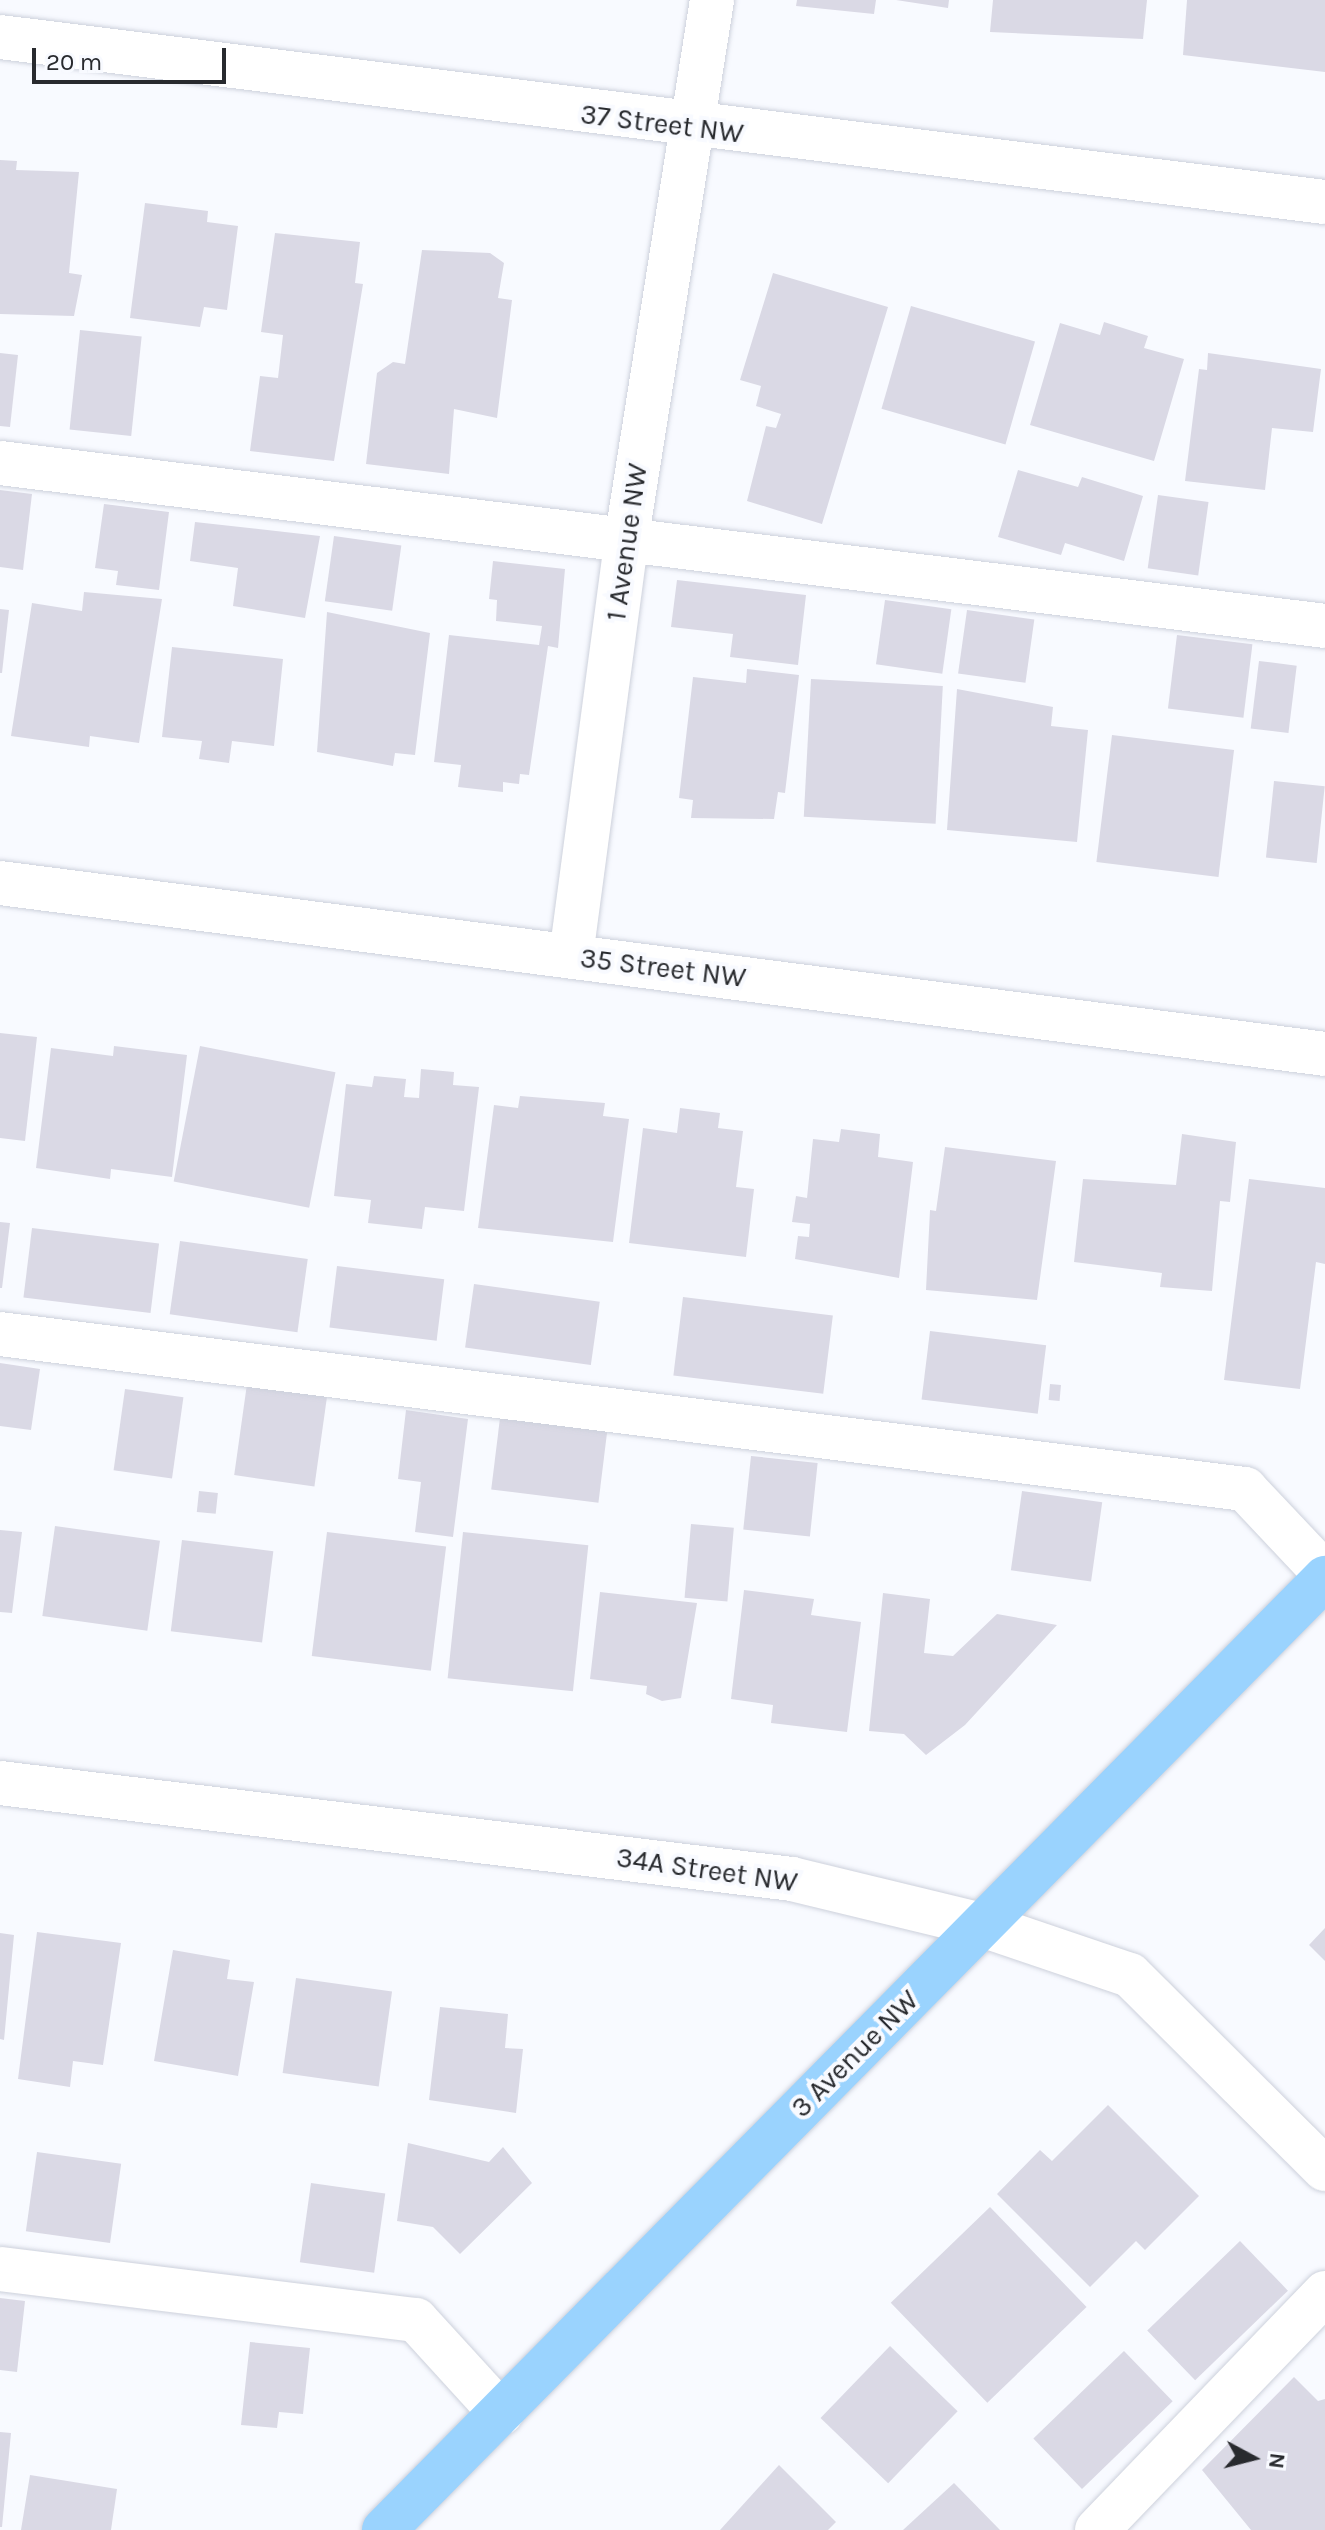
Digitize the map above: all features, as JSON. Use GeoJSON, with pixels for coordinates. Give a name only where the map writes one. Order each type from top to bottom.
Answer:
{"type":"FeatureCollection","features":[{"type":"Feature","properties":{"kind":"main road","name":"3 Avenue NW"},"geometry":{"type":"LineString","coordinates":[[384,2530],[1325,1576]]}},
{"type":"Feature","properties":{"kind":"street","name":"1 Avenue NW"},"geometry":{"type":"LineString","coordinates":[[571,956],[626,542],[689,128],[712,0]]}},
{"type":"Feature","properties":{"kind":"street","name":"37 Street NW"},"geometry":{"type":"LineString","coordinates":[[0,37],[689,128],[1325,202]]}},
{"type":"Feature","properties":{"kind":"street"},"geometry":{"type":"LineString","coordinates":[[0,463],[1325,626]]}},
{"type":"Feature","properties":{"kind":"street","name":"35 Street NW"},"geometry":{"type":"LineString","coordinates":[[0,883],[1325,1054]]}},
{"type":"Feature","properties":{"kind":"street"},"geometry":{"type":"LineString","coordinates":[[0,1334],[1245,1489],[1325,1576]]}},
{"type":"Feature","properties":{"kind":"street","name":"34A Street NW"},"geometry":{"type":"LineString","coordinates":[[0,1783],[792,1879],[982,1925],[1130,1975],[1325,2169]]}},
{"type":"Feature","properties":{"kind":"street"},"geometry":{"type":"LineString","coordinates":[[0,2269],[416,2320],[501,2413]]}},
{"type":"Feature","properties":{"kind":"street"},"geometry":{"type":"LineString","coordinates":[[1097,2530],[1325,2293]]}},
{"type":"Feature","properties":{"kind":"building"},"geometry":{"type":"Polygon","coordinates":[[[797,0],[876,0],[874,14],[796,6],[797,0]]]}},
{"type":"Feature","properties":{"kind":"building"},"geometry":{"type":"Polygon","coordinates":[[[896,0],[949,0],[948,8],[896,0]]]}},
{"type":"Feature","properties":{"kind":"building"},"geometry":{"type":"Polygon","coordinates":[[[993,0],[1147,0],[1143,39],[990,32],[993,0]]]}},
{"type":"Feature","properties":{"kind":"building"},"geometry":{"type":"Polygon","coordinates":[[[1187,0],[1325,0],[1325,72],[1183,55],[1187,0]]]}},
{"type":"Feature","properties":{"kind":"building"},"geometry":{"type":"Polygon","coordinates":[[[0,160],[17,161],[16,170],[79,172],[69,273],[82,275],[74,316],[0,314],[0,160]]]}},
{"type":"Feature","properties":{"kind":"building"},"geometry":{"type":"Polygon","coordinates":[[[145,203],[208,211],[207,222],[238,226],[227,310],[204,307],[200,327],[130,318],[145,203]]]}},
{"type":"Feature","properties":{"kind":"building"},"geometry":{"type":"Polygon","coordinates":[[[275,233],[360,242],[355,283],[363,284],[334,461],[250,451],[260,376],[278,378],[283,335],[261,332],[275,233]]]}},
{"type":"Feature","properties":{"kind":"building"},"geometry":{"type":"Polygon","coordinates":[[[422,250],[490,253],[504,263],[498,298],[512,300],[497,418],[454,409],[449,474],[366,464],[377,373],[393,362],[405,364],[422,250]]]}},
{"type":"Feature","properties":{"kind":"building"},"geometry":{"type":"Polygon","coordinates":[[[773,273],[888,307],[822,524],[747,501],[766,426],[776,428],[781,414],[756,406],[761,386],[740,380],[773,273]]]}},
{"type":"Feature","properties":{"kind":"building"},"geometry":{"type":"Polygon","coordinates":[[[911,306],[1035,342],[1006,444],[882,409],[911,306]]]}},
{"type":"Feature","properties":{"kind":"building"},"geometry":{"type":"Polygon","coordinates":[[[1104,322],[1148,336],[1144,348],[1184,359],[1154,461],[1030,425],[1060,323],[1100,335],[1104,322]]]}},
{"type":"Feature","properties":{"kind":"building"},"geometry":{"type":"Polygon","coordinates":[[[80,330],[142,336],[131,436],[70,429],[80,330]]]}},
{"type":"Feature","properties":{"kind":"building"},"geometry":{"type":"Polygon","coordinates":[[[0,353],[18,355],[10,427],[0,426],[0,353]]]}},
{"type":"Feature","properties":{"kind":"building"},"geometry":{"type":"Polygon","coordinates":[[[1208,353],[1321,369],[1313,432],[1272,428],[1265,490],[1185,481],[1199,369],[1207,370],[1208,353]]]}},
{"type":"Feature","properties":{"kind":"building"},"geometry":{"type":"Polygon","coordinates":[[[1018,470],[1078,487],[1082,477],[1143,496],[1124,561],[1065,543],[1061,555],[998,537],[1018,470]]]}},
{"type":"Feature","properties":{"kind":"building"},"geometry":{"type":"Polygon","coordinates":[[[0,490],[32,494],[23,570],[0,567],[0,490]]]}},
{"type":"Feature","properties":{"kind":"building"},"geometry":{"type":"Polygon","coordinates":[[[1158,495],[1209,502],[1198,575],[1148,568],[1158,495]]]}},
{"type":"Feature","properties":{"kind":"building"},"geometry":{"type":"Polygon","coordinates":[[[104,504],[169,512],[159,590],[116,585],[118,571],[95,568],[104,504]]]}},
{"type":"Feature","properties":{"kind":"building"},"geometry":{"type":"Polygon","coordinates":[[[195,522],[320,536],[305,618],[233,606],[238,568],[190,561],[195,522]]]}},
{"type":"Feature","properties":{"kind":"building"},"geometry":{"type":"Polygon","coordinates":[[[334,536],[401,545],[392,611],[325,601],[334,536]]]}},
{"type":"Feature","properties":{"kind":"building"},"geometry":{"type":"Polygon","coordinates":[[[493,561],[565,569],[558,648],[548,646],[529,775],[520,774],[519,784],[503,782],[503,792],[458,787],[461,765],[434,762],[449,635],[539,645],[542,626],[496,621],[497,600],[489,599],[493,561]]]}},
{"type":"Feature","properties":{"kind":"building"},"geometry":{"type":"Polygon","coordinates":[[[677,580],[806,595],[798,665],[730,657],[733,634],[671,627],[677,580]]]}},
{"type":"Feature","properties":{"kind":"building"},"geometry":{"type":"Polygon","coordinates":[[[84,592],[162,599],[139,743],[90,736],[89,747],[11,736],[32,603],[82,611],[84,592]]]}},
{"type":"Feature","properties":{"kind":"building"},"geometry":{"type":"Polygon","coordinates":[[[885,600],[951,609],[942,674],[876,664],[885,600]]]}},
{"type":"Feature","properties":{"kind":"building"},"geometry":{"type":"Polygon","coordinates":[[[0,609],[9,610],[2,673],[0,673],[0,609]]]}},
{"type":"Feature","properties":{"kind":"building"},"geometry":{"type":"Polygon","coordinates":[[[967,610],[1034,619],[1025,683],[958,673],[967,610]]]}},
{"type":"Feature","properties":{"kind":"building"},"geometry":{"type":"Polygon","coordinates":[[[327,612],[430,633],[415,755],[395,753],[393,766],[317,752],[327,612]]]}},
{"type":"Feature","properties":{"kind":"building"},"geometry":{"type":"Polygon","coordinates":[[[1177,635],[1252,644],[1243,718],[1168,708],[1177,635]]]}},
{"type":"Feature","properties":{"kind":"building"},"geometry":{"type":"Polygon","coordinates":[[[172,647],[283,659],[274,746],[232,741],[229,763],[199,759],[202,741],[162,737],[172,647]]]}},
{"type":"Feature","properties":{"kind":"building"},"geometry":{"type":"Polygon","coordinates":[[[1259,661],[1297,666],[1288,733],[1251,728],[1259,661]]]}},
{"type":"Feature","properties":{"kind":"building"},"geometry":{"type":"Polygon","coordinates":[[[747,669],[799,675],[785,793],[778,792],[774,819],[691,818],[693,800],[679,798],[693,677],[746,683],[747,669]]]}},
{"type":"Feature","properties":{"kind":"building"},"geometry":{"type":"Polygon","coordinates":[[[811,679],[943,686],[936,824],[804,817],[811,679]]]}},
{"type":"Feature","properties":{"kind":"building"},"geometry":{"type":"Polygon","coordinates":[[[957,689],[1053,707],[1051,726],[1088,730],[1077,842],[947,830],[957,689]]]}},
{"type":"Feature","properties":{"kind":"building"},"geometry":{"type":"Polygon","coordinates":[[[1112,735],[1234,750],[1218,877],[1096,862],[1112,735]]]}},
{"type":"Feature","properties":{"kind":"building"},"geometry":{"type":"Polygon","coordinates":[[[1274,781],[1325,786],[1317,863],[1266,858],[1274,781]]]}},
{"type":"Feature","properties":{"kind":"building"},"geometry":{"type":"Polygon","coordinates":[[[0,1033],[37,1037],[25,1141],[0,1138],[0,1033]]]}},
{"type":"Feature","properties":{"kind":"building"},"geometry":{"type":"Polygon","coordinates":[[[114,1046],[187,1055],[172,1177],[111,1169],[110,1179],[36,1168],[51,1048],[113,1056],[114,1046]]]}},
{"type":"Feature","properties":{"kind":"building"},"geometry":{"type":"Polygon","coordinates":[[[200,1046],[335,1072],[309,1208],[174,1181],[200,1046]]]}},
{"type":"Feature","properties":{"kind":"building"},"geometry":{"type":"Polygon","coordinates":[[[421,1069],[454,1072],[453,1085],[479,1087],[464,1211],[425,1207],[422,1229],[368,1223],[371,1200],[334,1196],[346,1084],[372,1087],[374,1076],[406,1079],[404,1097],[419,1098],[421,1069]]]}},
{"type":"Feature","properties":{"kind":"building"},"geometry":{"type":"Polygon","coordinates":[[[520,1096],[605,1103],[603,1116],[629,1119],[613,1242],[478,1228],[494,1105],[518,1108],[520,1096]]]}},
{"type":"Feature","properties":{"kind":"building"},"geometry":{"type":"Polygon","coordinates":[[[680,1108],[720,1113],[718,1128],[743,1131],[736,1187],[754,1189],[746,1257],[629,1243],[643,1128],[677,1133],[680,1108]]]}},
{"type":"Feature","properties":{"kind":"building"},"geometry":{"type":"Polygon","coordinates":[[[841,1129],[880,1134],[878,1157],[913,1162],[899,1278],[795,1259],[798,1236],[809,1237],[810,1224],[792,1222],[796,1196],[807,1198],[813,1139],[839,1142],[841,1129]]]}},
{"type":"Feature","properties":{"kind":"building"},"geometry":{"type":"Polygon","coordinates":[[[1182,1134],[1236,1142],[1230,1202],[1220,1201],[1212,1291],[1160,1287],[1162,1273],[1074,1262],[1083,1179],[1176,1185],[1182,1134]]]}},
{"type":"Feature","properties":{"kind":"building"},"geometry":{"type":"Polygon","coordinates":[[[945,1147],[1056,1161],[1037,1300],[926,1290],[930,1210],[936,1211],[945,1147]]]}},
{"type":"Feature","properties":{"kind":"building"},"geometry":{"type":"Polygon","coordinates":[[[1249,1179],[1325,1188],[1325,1264],[1316,1262],[1300,1389],[1224,1380],[1249,1179]]]}},
{"type":"Feature","properties":{"kind":"building"},"geometry":{"type":"Polygon","coordinates":[[[0,1222],[10,1223],[2,1288],[0,1288],[0,1222]]]}},
{"type":"Feature","properties":{"kind":"building"},"geometry":{"type":"Polygon","coordinates":[[[32,1228],[159,1244],[151,1313],[23,1297],[32,1228]]]}},
{"type":"Feature","properties":{"kind":"building"},"geometry":{"type":"Polygon","coordinates":[[[180,1241],[308,1259],[297,1332],[170,1314],[180,1241]]]}},
{"type":"Feature","properties":{"kind":"building"},"geometry":{"type":"Polygon","coordinates":[[[337,1266],[444,1279],[437,1341],[329,1328],[337,1266]]]}},
{"type":"Feature","properties":{"kind":"building"},"geometry":{"type":"Polygon","coordinates":[[[474,1284],[600,1302],[591,1365],[465,1347],[474,1284]]]}},
{"type":"Feature","properties":{"kind":"building"},"geometry":{"type":"Polygon","coordinates":[[[683,1297],[833,1315],[823,1394],[673,1375],[683,1297]]]}},
{"type":"Feature","properties":{"kind":"building"},"geometry":{"type":"Polygon","coordinates":[[[930,1331],[1046,1345],[1038,1414],[922,1399],[930,1331]]]}},
{"type":"Feature","properties":{"kind":"building"},"geometry":{"type":"Polygon","coordinates":[[[0,1363],[40,1369],[31,1430],[0,1426],[0,1363]]]}},
{"type":"Feature","properties":{"kind":"building"},"geometry":{"type":"Polygon","coordinates":[[[247,1384],[327,1395],[314,1486],[234,1475],[247,1384]]]}},
{"type":"Feature","properties":{"kind":"building"},"geometry":{"type":"Polygon","coordinates":[[[1050,1384],[1061,1385],[1060,1401],[1049,1400],[1050,1384]]]}},
{"type":"Feature","properties":{"kind":"building"},"geometry":{"type":"Polygon","coordinates":[[[125,1389],[183,1397],[172,1478],[114,1470],[125,1389]]]}},
{"type":"Feature","properties":{"kind":"building"},"geometry":{"type":"Polygon","coordinates":[[[406,1410],[468,1419],[453,1537],[415,1532],[421,1482],[398,1479],[406,1410]]]}},
{"type":"Feature","properties":{"kind":"building"},"geometry":{"type":"Polygon","coordinates":[[[500,1418],[607,1431],[598,1503],[491,1489],[500,1418]]]}},
{"type":"Feature","properties":{"kind":"building"},"geometry":{"type":"Polygon","coordinates":[[[751,1456],[818,1463],[810,1537],[743,1530],[751,1456]]]}},
{"type":"Feature","properties":{"kind":"building"},"geometry":{"type":"Polygon","coordinates":[[[199,1491],[218,1493],[216,1514],[197,1512],[199,1491]]]}},
{"type":"Feature","properties":{"kind":"building"},"geometry":{"type":"Polygon","coordinates":[[[1022,1491],[1102,1502],[1091,1581],[1011,1570],[1022,1491]]]}},
{"type":"Feature","properties":{"kind":"building"},"geometry":{"type":"Polygon","coordinates":[[[691,1524],[734,1528],[727,1601],[685,1598],[691,1524]]]}},
{"type":"Feature","properties":{"kind":"building"},"geometry":{"type":"Polygon","coordinates":[[[55,1526],[160,1541],[147,1631],[42,1616],[55,1526]]]}},
{"type":"Feature","properties":{"kind":"building"},"geometry":{"type":"Polygon","coordinates":[[[0,1530],[22,1532],[12,1613],[0,1612],[0,1530]]]}},
{"type":"Feature","properties":{"kind":"building"},"geometry":{"type":"Polygon","coordinates":[[[327,1532],[446,1547],[431,1671],[312,1656],[327,1532]]]}},
{"type":"Feature","properties":{"kind":"building"},"geometry":{"type":"Polygon","coordinates":[[[463,1532],[588,1545],[573,1691],[448,1678],[463,1532]]]}},
{"type":"Feature","properties":{"kind":"building"},"geometry":{"type":"Polygon","coordinates":[[[182,1540],[273,1551],[262,1643],[171,1631],[182,1540]]]}},
{"type":"Feature","properties":{"kind":"building"},"geometry":{"type":"Polygon","coordinates":[[[744,1590],[814,1599],[811,1615],[861,1622],[847,1732],[771,1723],[773,1705],[731,1699],[744,1590]]]}},
{"type":"Feature","properties":{"kind":"building"},"geometry":{"type":"Polygon","coordinates":[[[600,1592],[697,1603],[681,1698],[662,1701],[646,1694],[647,1686],[590,1679],[600,1592]]]}},
{"type":"Feature","properties":{"kind":"building"},"geometry":{"type":"Polygon","coordinates":[[[883,1593],[930,1599],[924,1653],[953,1656],[997,1614],[1057,1625],[965,1725],[926,1755],[904,1734],[869,1731],[883,1593]]]}},
{"type":"Feature","properties":{"kind":"building"},"geometry":{"type":"Polygon","coordinates":[[[1325,1928],[1325,1961],[1309,1945],[1325,1928]]]}},
{"type":"Feature","properties":{"kind":"building"},"geometry":{"type":"Polygon","coordinates":[[[37,1932],[121,1943],[103,2065],[73,2061],[70,2087],[18,2079],[37,1932]]]}},
{"type":"Feature","properties":{"kind":"building"},"geometry":{"type":"Polygon","coordinates":[[[0,1933],[14,1935],[4,2040],[0,2039],[0,1933]]]}},
{"type":"Feature","properties":{"kind":"building"},"geometry":{"type":"Polygon","coordinates":[[[173,1950],[230,1960],[227,1979],[254,1982],[238,2076],[154,2061],[173,1950]]]}},
{"type":"Feature","properties":{"kind":"building"},"geometry":{"type":"Polygon","coordinates":[[[296,1978],[392,1991],[379,2087],[283,2073],[296,1978]]]}},
{"type":"Feature","properties":{"kind":"building"},"geometry":{"type":"Polygon","coordinates":[[[440,2007],[508,2014],[505,2048],[523,2049],[516,2113],[429,2100],[440,2007]]]}},
{"type":"Feature","properties":{"kind":"building"},"geometry":{"type":"Polygon","coordinates":[[[1108,2105],[1199,2196],[1145,2250],[1136,2241],[1090,2287],[997,2194],[1040,2150],[1052,2161],[1108,2105]]]}},
{"type":"Feature","properties":{"kind":"building"},"geometry":{"type":"Polygon","coordinates":[[[408,2143],[489,2162],[503,2147],[532,2183],[460,2254],[433,2227],[397,2221],[408,2143]]]}},
{"type":"Feature","properties":{"kind":"building"},"geometry":{"type":"Polygon","coordinates":[[[37,2152],[121,2164],[110,2243],[26,2231],[37,2152]]]}},
{"type":"Feature","properties":{"kind":"building"},"geometry":{"type":"Polygon","coordinates":[[[311,2183],[385,2193],[374,2273],[300,2262],[311,2183]]]}},
{"type":"Feature","properties":{"kind":"building"},"geometry":{"type":"Polygon","coordinates":[[[990,2207],[1087,2307],[987,2403],[891,2303],[990,2207]]]}},
{"type":"Feature","properties":{"kind":"building"},"geometry":{"type":"Polygon","coordinates":[[[1240,2241],[1288,2291],[1195,2380],[1147,2331],[1240,2241]]]}},
{"type":"Feature","properties":{"kind":"building"},"geometry":{"type":"Polygon","coordinates":[[[0,2298],[25,2301],[17,2372],[0,2370],[0,2298]]]}},
{"type":"Feature","properties":{"kind":"building"},"geometry":{"type":"Polygon","coordinates":[[[250,2342],[310,2348],[303,2414],[279,2412],[277,2428],[241,2425],[250,2342]]]}},
{"type":"Feature","properties":{"kind":"building"},"geometry":{"type":"Polygon","coordinates":[[[890,2346],[958,2411],[888,2483],[821,2418],[890,2346]]]}},
{"type":"Feature","properties":{"kind":"building"},"geometry":{"type":"Polygon","coordinates":[[[1124,2351],[1173,2401],[1082,2489],[1033,2439],[1124,2351]]]}},
{"type":"Feature","properties":{"kind":"building"},"geometry":{"type":"Polygon","coordinates":[[[1294,2377],[1318,2401],[1325,2399],[1325,2530],[1251,2530],[1202,2470],[1294,2377]]]}},
{"type":"Feature","properties":{"kind":"building"},"geometry":{"type":"Polygon","coordinates":[[[0,2432],[11,2433],[2,2527],[0,2527],[0,2432]]]}},
{"type":"Feature","properties":{"kind":"building"},"geometry":{"type":"Polygon","coordinates":[[[779,2465],[836,2522],[828,2530],[720,2530],[779,2465]]]}},
{"type":"Feature","properties":{"kind":"building"},"geometry":{"type":"Polygon","coordinates":[[[30,2475],[117,2489],[111,2530],[21,2530],[30,2475]]]}},
{"type":"Feature","properties":{"kind":"building"},"geometry":{"type":"Polygon","coordinates":[[[954,2483],[1000,2530],[903,2530],[954,2483]]]}}]}
